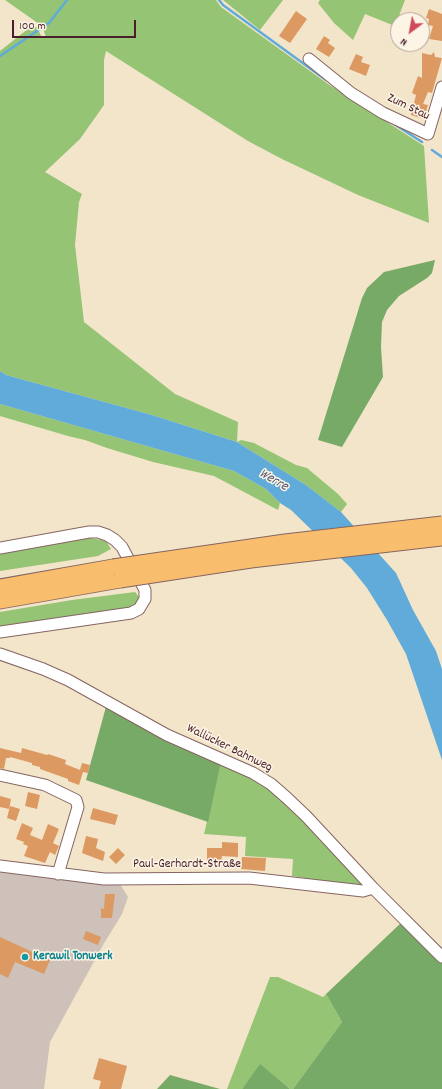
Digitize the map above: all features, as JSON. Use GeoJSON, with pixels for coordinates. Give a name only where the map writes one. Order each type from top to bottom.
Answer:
{"type":"FeatureCollection","features":[{"type":"Feature","properties":{"kind":"highway"},"geometry":{"type":"LineString","coordinates":[[0,586],[113,566],[285,542],[442,524]]}},
{"type":"Feature","properties":{"kind":"highway"},"geometry":{"type":"LineString","coordinates":[[0,601],[120,580],[251,560],[442,538]]}},
{"type":"Feature","properties":{"kind":"street","name":"Zum Stau"},"geometry":{"type":"LineString","coordinates":[[309,59],[351,93],[383,113],[428,134],[442,87]]}},
{"type":"Feature","properties":{"kind":"street"},"geometry":{"type":"LineString","coordinates":[[0,548],[89,532],[98,532],[107,535],[122,547],[145,590],[145,599],[139,609],[131,613],[0,632]]}},
{"type":"Feature","properties":{"kind":"street","name":"Wallücker Bahnweg"},"geometry":{"type":"LineString","coordinates":[[0,654],[43,669],[68,680],[167,735],[253,773],[271,784],[287,798],[373,888],[442,957]]}},
{"type":"Feature","properties":{"kind":"street"},"geometry":{"type":"LineString","coordinates":[[0,775],[45,785],[76,800],[78,807],[58,874]]}},
{"type":"Feature","properties":{"kind":"street","name":"Paul-Gerhardt-Straße"},"geometry":{"type":"LineString","coordinates":[[0,866],[104,879],[249,878],[363,891],[373,888]]}},
{"type":"Feature","properties":{"kind":"shaded area"},"geometry":{"type":"Polygon","coordinates":[[[0,867],[118,881],[128,897],[122,914],[103,945],[50,1042],[44,1089],[0,1089],[0,867]]]}},
{"type":"Feature","properties":{"kind":"green space"},"geometry":{"type":"Polygon","coordinates":[[[5,0],[216,0],[221,7],[328,84],[424,146],[429,223],[358,195],[248,141],[106,51],[104,60],[104,105],[80,139],[45,172],[82,194],[79,202],[75,245],[84,322],[175,394],[238,422],[237,442],[152,415],[6,375],[0,371],[0,51],[33,25],[37,27],[42,38],[46,37],[42,26],[5,0]]]}},
{"type":"Feature","properties":{"kind":"green space"},"geometry":{"type":"Polygon","coordinates":[[[223,0],[283,0],[260,30],[223,0]]]}},
{"type":"Feature","properties":{"kind":"green space"},"geometry":{"type":"Polygon","coordinates":[[[320,0],[405,0],[400,12],[390,12],[390,24],[365,14],[353,40],[334,23],[318,3],[320,0]]]}},
{"type":"Feature","properties":{"kind":"green space"},"geometry":{"type":"Polygon","coordinates":[[[435,260],[432,273],[427,278],[399,296],[387,310],[382,322],[381,347],[383,377],[342,447],[318,440],[362,298],[367,288],[384,272],[435,260]]]}},
{"type":"Feature","properties":{"kind":"green space"},"geometry":{"type":"Polygon","coordinates":[[[0,404],[234,471],[266,489],[280,503],[278,510],[214,476],[153,462],[85,440],[0,416],[0,404]]]}},
{"type":"Feature","properties":{"kind":"green space"},"geometry":{"type":"Polygon","coordinates":[[[241,440],[254,443],[296,465],[307,468],[338,494],[347,504],[341,512],[306,485],[237,442],[241,440]]]}},
{"type":"Feature","properties":{"kind":"green space"},"geometry":{"type":"Polygon","coordinates":[[[85,537],[106,541],[111,549],[98,556],[0,571],[0,552],[85,537]]]}},
{"type":"Feature","properties":{"kind":"green space"},"geometry":{"type":"Polygon","coordinates":[[[135,592],[140,598],[135,607],[0,629],[0,612],[72,600],[135,592]]]}},
{"type":"Feature","properties":{"kind":"green space"},"geometry":{"type":"Polygon","coordinates":[[[107,703],[221,762],[208,822],[86,780],[107,703]]]}},
{"type":"Feature","properties":{"kind":"green space"},"geometry":{"type":"Polygon","coordinates":[[[221,762],[252,777],[282,797],[362,883],[358,886],[292,876],[293,859],[245,856],[246,837],[204,834],[221,762]]]}},
{"type":"Feature","properties":{"kind":"green space"},"geometry":{"type":"Polygon","coordinates":[[[402,922],[442,961],[442,1089],[293,1089],[342,1022],[326,994],[402,922]]]}},
{"type":"Feature","properties":{"kind":"green space"},"geometry":{"type":"Polygon","coordinates":[[[270,977],[278,977],[323,997],[326,994],[342,1022],[293,1089],[290,1089],[260,1065],[242,1089],[227,1089],[270,977]]]}},
{"type":"Feature","properties":{"kind":"green space"},"geometry":{"type":"Polygon","coordinates":[[[260,1064],[290,1089],[242,1089],[260,1064]]]}},
{"type":"Feature","properties":{"kind":"green space"},"geometry":{"type":"Polygon","coordinates":[[[170,1075],[220,1089],[157,1089],[170,1075]]]}},
{"type":"Feature","properties":{"kind":"water","name":"Werre"},"geometry":{"type":"Polygon","coordinates":[[[0,371],[6,375],[152,415],[237,442],[306,485],[341,512],[396,573],[413,610],[436,651],[442,669],[442,760],[406,654],[387,620],[367,588],[351,568],[291,510],[280,503],[266,489],[234,471],[0,404],[0,371]]]}},
{"type":"Feature","properties":{"kind":"building"},"geometry":{"type":"Polygon","coordinates":[[[429,9],[442,14],[442,41],[430,39],[433,26],[430,25],[430,12],[428,12],[429,9]]]}},
{"type":"Feature","properties":{"kind":"building"},"geometry":{"type":"Polygon","coordinates":[[[296,11],[307,19],[290,43],[279,36],[296,11]]]}},
{"type":"Feature","properties":{"kind":"building"},"geometry":{"type":"Polygon","coordinates":[[[324,36],[330,40],[328,43],[335,48],[329,57],[316,49],[324,36]]]}},
{"type":"Feature","properties":{"kind":"building"},"geometry":{"type":"Polygon","coordinates":[[[434,52],[435,57],[442,58],[432,93],[428,92],[423,104],[428,105],[424,119],[411,115],[416,95],[412,93],[418,76],[422,78],[422,53],[431,55],[434,52]]]}},
{"type":"Feature","properties":{"kind":"building"},"geometry":{"type":"Polygon","coordinates":[[[356,54],[363,57],[361,62],[370,65],[366,76],[349,69],[356,54]]]}},
{"type":"Feature","properties":{"kind":"building"},"geometry":{"type":"Polygon","coordinates":[[[0,748],[21,753],[22,748],[48,754],[66,760],[65,764],[80,770],[82,763],[90,765],[88,773],[83,772],[79,785],[68,781],[68,779],[40,769],[40,767],[32,765],[32,763],[10,757],[6,758],[4,769],[0,768],[0,748]]]}},
{"type":"Feature","properties":{"kind":"building"},"geometry":{"type":"Polygon","coordinates":[[[28,792],[40,795],[37,809],[25,806],[28,792]]]}},
{"type":"Feature","properties":{"kind":"building"},"geometry":{"type":"Polygon","coordinates":[[[0,796],[11,799],[9,809],[0,807],[0,796]]]}},
{"type":"Feature","properties":{"kind":"building"},"geometry":{"type":"Polygon","coordinates":[[[10,806],[20,809],[16,821],[7,818],[10,806]]]}},
{"type":"Feature","properties":{"kind":"building"},"geometry":{"type":"Polygon","coordinates":[[[93,808],[118,815],[115,825],[90,819],[93,808]]]}},
{"type":"Feature","properties":{"kind":"building"},"geometry":{"type":"Polygon","coordinates":[[[22,823],[33,828],[30,835],[42,840],[48,824],[59,829],[53,843],[59,846],[55,855],[50,852],[45,863],[24,856],[28,846],[23,844],[24,842],[16,839],[22,823]]]}},
{"type":"Feature","properties":{"kind":"building"},"geometry":{"type":"Polygon","coordinates":[[[86,836],[98,839],[96,848],[105,852],[103,861],[82,853],[86,836]]]}},
{"type":"Feature","properties":{"kind":"building"},"geometry":{"type":"Polygon","coordinates":[[[222,842],[238,843],[238,857],[222,856],[221,863],[207,862],[207,848],[222,848],[222,842]]]}},
{"type":"Feature","properties":{"kind":"building"},"geometry":{"type":"Polygon","coordinates":[[[118,848],[125,855],[116,864],[109,857],[118,848]]]}},
{"type":"Feature","properties":{"kind":"building"},"geometry":{"type":"Polygon","coordinates":[[[242,857],[266,858],[265,871],[241,869],[242,857]]]}},
{"type":"Feature","properties":{"kind":"building"},"geometry":{"type":"Polygon","coordinates":[[[105,894],[115,894],[112,918],[101,918],[101,908],[104,909],[105,894]]]}},
{"type":"Feature","properties":{"kind":"building"},"geometry":{"type":"Polygon","coordinates":[[[86,931],[101,937],[98,945],[83,939],[86,931]]]}},
{"type":"Feature","properties":{"kind":"building","name":"Kerawil Tonwerk"},"geometry":{"type":"Polygon","coordinates":[[[0,937],[50,960],[44,974],[15,962],[8,978],[0,974],[0,937]]]}},
{"type":"Feature","properties":{"kind":"building"},"geometry":{"type":"Polygon","coordinates":[[[99,1058],[127,1066],[121,1089],[99,1089],[101,1081],[93,1079],[99,1058]]]}},
{"type":"Feature","properties":{"kind":"waterway"},"geometry":{"type":"LineString","coordinates":[[0,56],[49,23],[67,0]]}},
{"type":"Feature","properties":{"kind":"waterway"},"geometry":{"type":"LineString","coordinates":[[219,0],[223,5],[326,80]]}},
{"type":"Feature","properties":{"kind":"waterway"},"geometry":{"type":"LineString","coordinates":[[391,122],[422,142]]}},
{"type":"Feature","properties":{"kind":"waterway"},"geometry":{"type":"LineString","coordinates":[[432,150],[442,157]]}},
{"type":"Feature","properties":{"kind":"place","name":"Kerawil Tonwerk"},"geometry":{"type":"Point","coordinates":[25,957]}}]}
